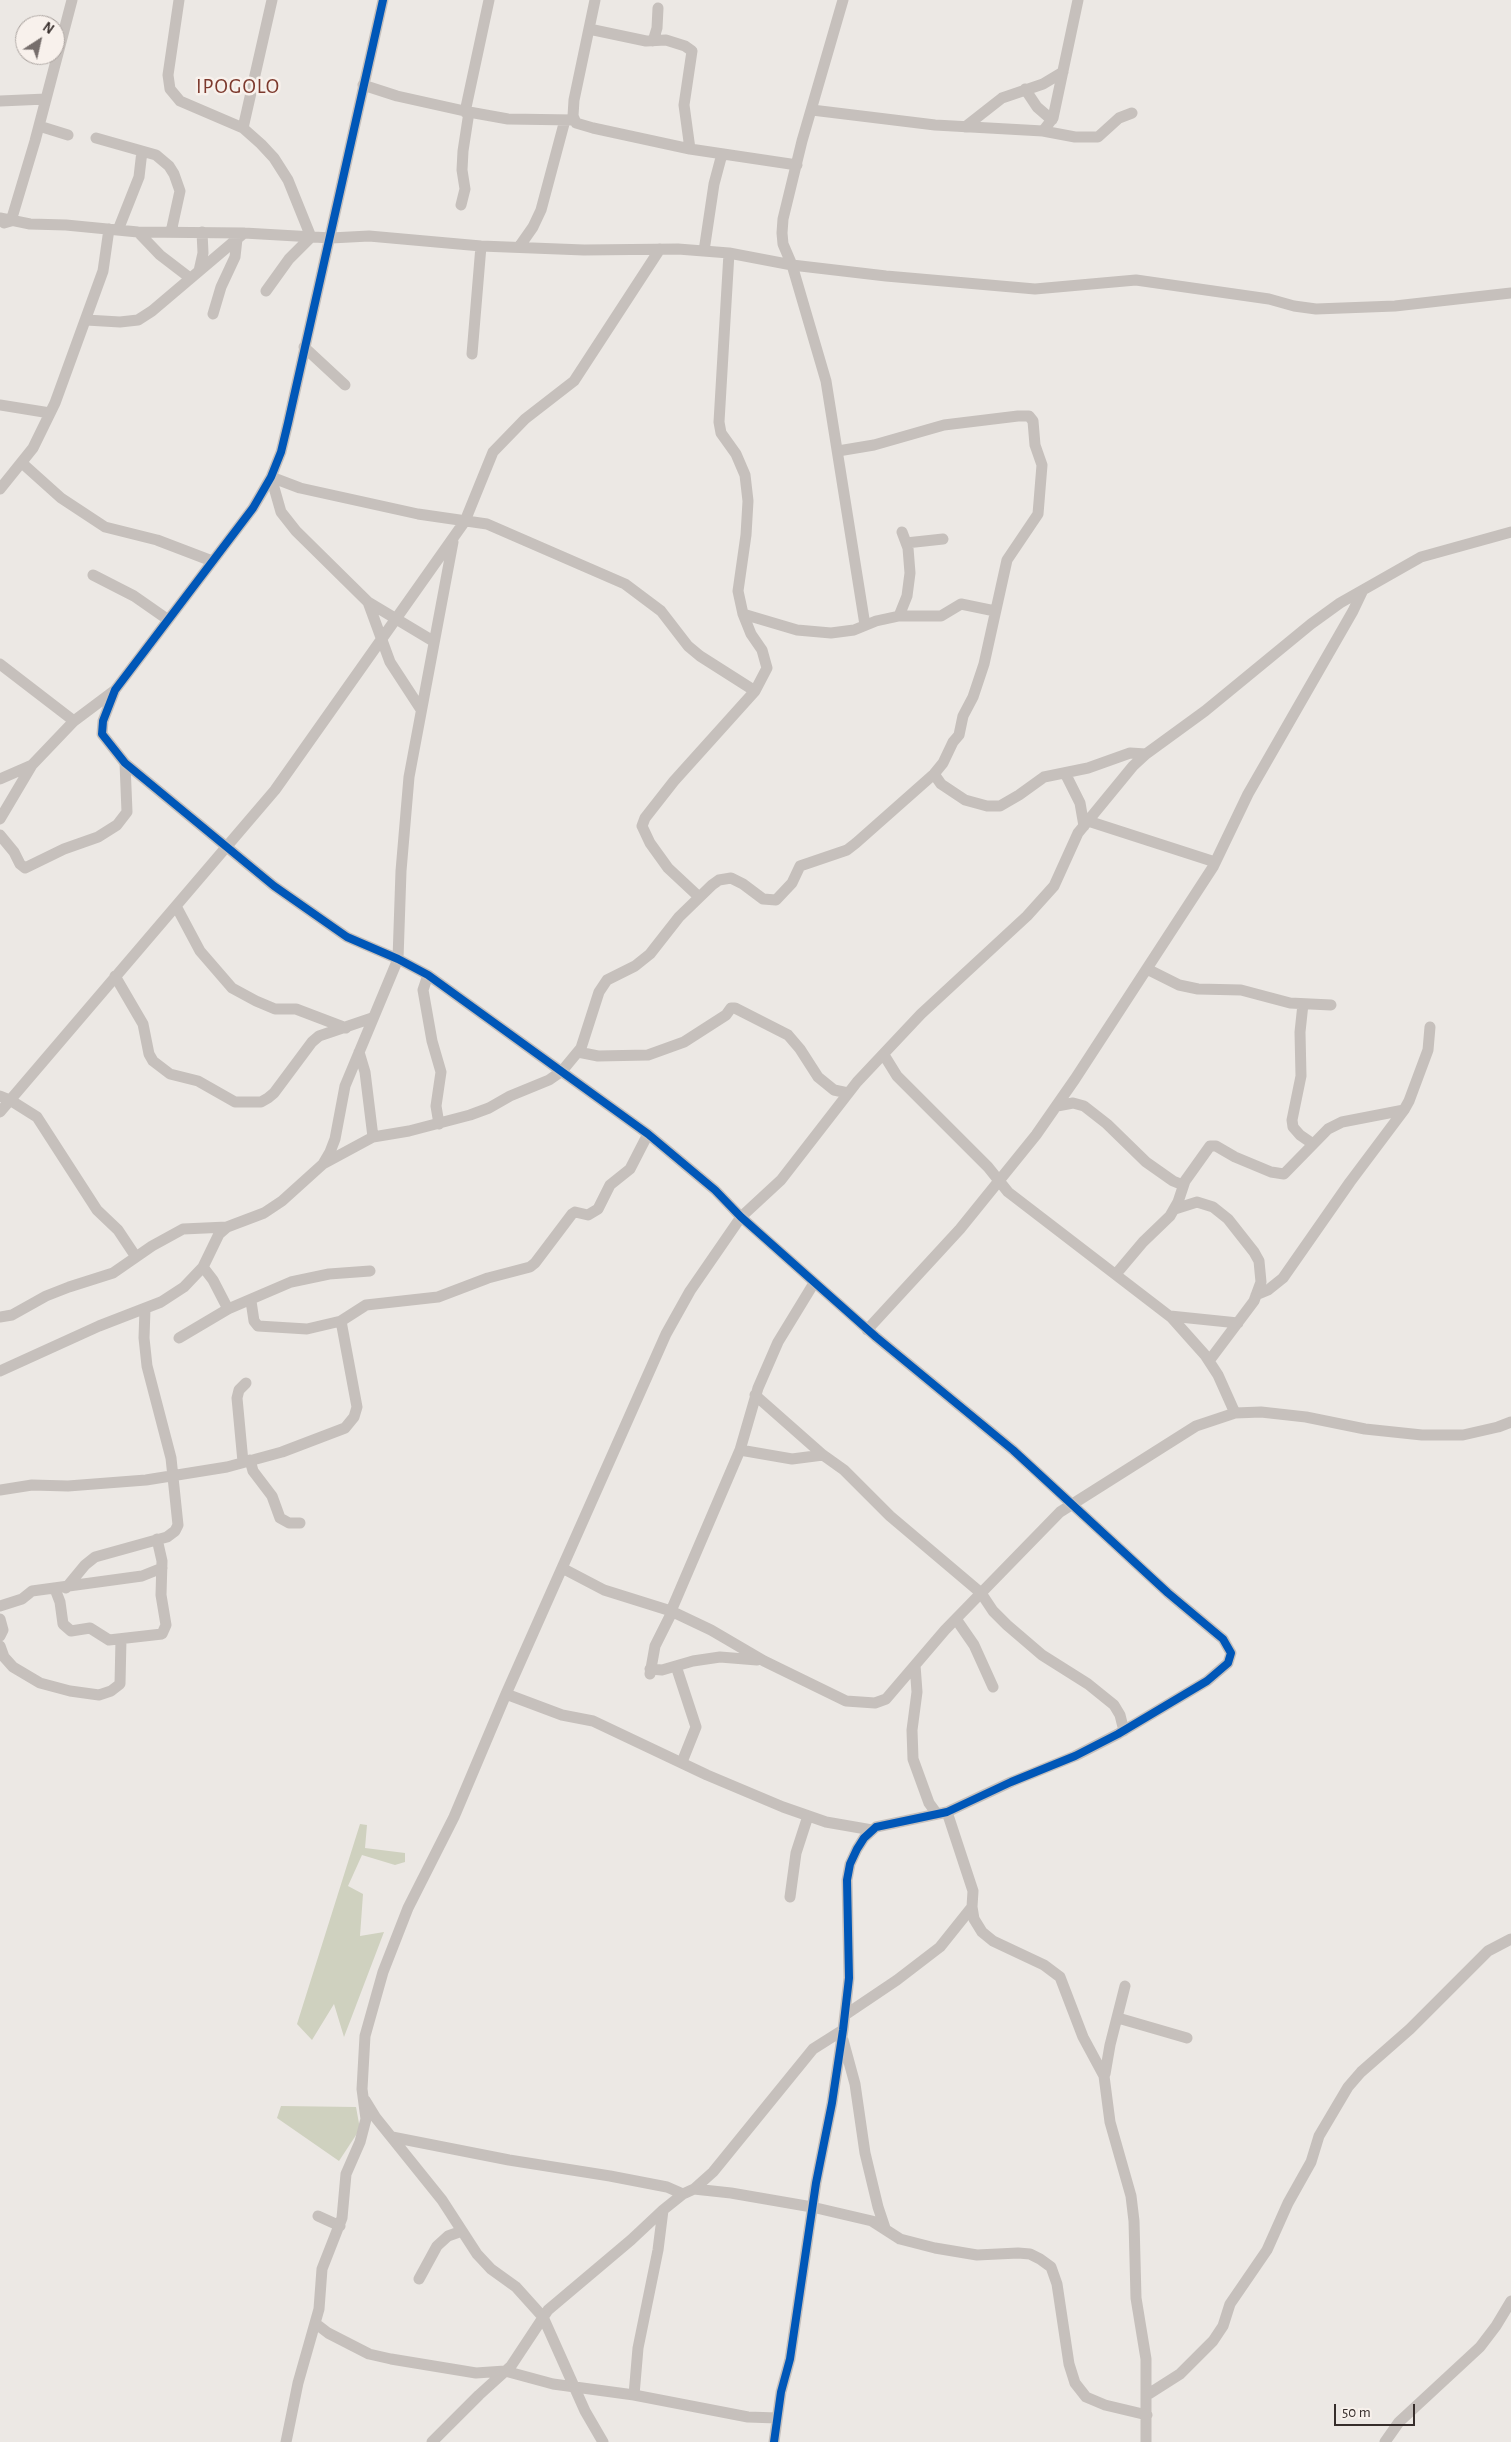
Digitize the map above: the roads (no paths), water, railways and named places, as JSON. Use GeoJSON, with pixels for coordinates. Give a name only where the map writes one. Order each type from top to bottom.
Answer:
{"type":"FeatureCollection","features":[{"type":"Feature","properties":{"kind":"street"},"geometry":{"type":"LineString","coordinates":[[72,0],[39,126],[4,221],[138,232],[202,232],[241,236],[331,238],[369,236],[481,246],[704,251],[730,253],[792,265],[886,276],[1035,289],[1136,280],[1269,299],[1294,306],[1316,309],[1395,306],[1511,294]]}},
{"type":"Feature","properties":{"kind":"street"},"geometry":{"type":"LineString","coordinates":[[179,0],[168,75],[170,90],[174,96],[188,106],[243,128],[274,158],[283,172],[311,237]]}},
{"type":"Feature","properties":{"kind":"street"},"geometry":{"type":"LineString","coordinates":[[243,128],[272,0]]}},
{"type":"Feature","properties":{"kind":"street"},"geometry":{"type":"LineString","coordinates":[[383,0],[331,238],[281,452],[271,477],[253,508],[115,690],[106,710],[101,732],[111,748],[125,763],[274,886],[347,937],[398,959],[428,975],[648,1134],[714,1190],[741,1217],[867,1330],[1006,1444],[1168,1593],[1223,1639],[1231,1653],[1228,1663],[1207,1681],[1124,1731],[1075,1756],[942,1813],[876,1827],[857,1849],[850,1864],[847,1880],[849,1963],[845,2015],[812,2207],[790,2359],[777,2418],[774,2442]]}},
{"type":"Feature","properties":{"kind":"street"},"geometry":{"type":"LineString","coordinates":[[461,205],[465,194],[462,160],[467,112],[489,0]]}},
{"type":"Feature","properties":{"kind":"street"},"geometry":{"type":"LineString","coordinates":[[519,247],[533,227],[541,210],[569,120],[595,0]]}},
{"type":"Feature","properties":{"kind":"street"},"geometry":{"type":"LineString","coordinates":[[843,0],[782,224],[783,244],[792,265],[820,360],[838,451],[865,625]]}},
{"type":"Feature","properties":{"kind":"street"},"geometry":{"type":"LineString","coordinates":[[1043,131],[1052,120],[1078,0]]}},
{"type":"Feature","properties":{"kind":"street"},"geometry":{"type":"LineString","coordinates":[[653,41],[657,28],[658,8]]}},
{"type":"Feature","properties":{"kind":"street"},"geometry":{"type":"LineString","coordinates":[[588,29],[653,41],[679,43],[692,52],[684,105],[690,149]]}},
{"type":"Feature","properties":{"kind":"street"},"geometry":{"type":"LineString","coordinates":[[965,127],[1002,98],[1043,84],[1063,72]]}},
{"type":"Feature","properties":{"kind":"street"},"geometry":{"type":"LineString","coordinates":[[363,85],[467,112],[508,119],[569,120],[578,125],[690,149],[797,165]]}},
{"type":"Feature","properties":{"kind":"street"},"geometry":{"type":"LineString","coordinates":[[1024,89],[1037,107],[1052,120]]}},
{"type":"Feature","properties":{"kind":"street"},"geometry":{"type":"LineString","coordinates":[[0,101],[46,99]]}},
{"type":"Feature","properties":{"kind":"street"},"geometry":{"type":"LineString","coordinates":[[812,110],[965,127],[1043,131],[1075,137],[1098,136],[1118,118],[1132,113]]}},
{"type":"Feature","properties":{"kind":"street"},"geometry":{"type":"LineString","coordinates":[[39,126],[68,135]]}},
{"type":"Feature","properties":{"kind":"street"},"geometry":{"type":"LineString","coordinates":[[96,138],[162,158],[178,183],[179,202],[172,232]]}},
{"type":"Feature","properties":{"kind":"street"},"geometry":{"type":"LineString","coordinates":[[0,489],[22,463],[40,436],[50,413],[103,271],[113,229],[139,177],[142,151]]}},
{"type":"Feature","properties":{"kind":"street"},"geometry":{"type":"LineString","coordinates":[[704,251],[714,184],[722,154]]}},
{"type":"Feature","properties":{"kind":"street"},"geometry":{"type":"LineString","coordinates":[[138,232],[160,255],[195,274]]}},
{"type":"Feature","properties":{"kind":"street"},"geometry":{"type":"LineString","coordinates":[[195,274],[203,253],[202,232]]}},
{"type":"Feature","properties":{"kind":"street"},"geometry":{"type":"LineString","coordinates":[[86,320],[120,322],[138,320],[152,311],[241,236]]}},
{"type":"Feature","properties":{"kind":"street"},"geometry":{"type":"LineString","coordinates":[[213,314],[221,287],[235,257],[241,236]]}},
{"type":"Feature","properties":{"kind":"street"},"geometry":{"type":"LineString","coordinates":[[266,291],[289,259],[311,237]]}},
{"type":"Feature","properties":{"kind":"street"},"geometry":{"type":"LineString","coordinates":[[472,354],[481,246]]}},
{"type":"Feature","properties":{"kind":"street"},"geometry":{"type":"LineString","coordinates":[[0,1112],[5,1098],[115,976],[275,790],[465,521],[494,452],[525,420],[574,381],[660,249]]}},
{"type":"Feature","properties":{"kind":"street"},"geometry":{"type":"LineString","coordinates":[[698,896],[668,868],[650,843],[642,826],[645,818],[674,781],[756,690],[767,668],[766,660],[743,614],[738,591],[746,535],[748,501],[745,475],[736,454],[721,433],[719,422],[730,253]]}},
{"type":"Feature","properties":{"kind":"street"},"geometry":{"type":"LineString","coordinates":[[304,347],[345,385]]}},
{"type":"Feature","properties":{"kind":"street"},"geometry":{"type":"LineString","coordinates":[[0,405],[50,413]]}},
{"type":"Feature","properties":{"kind":"street"},"geometry":{"type":"LineString","coordinates":[[0,1318],[12,1315],[46,1296],[68,1287],[113,1272],[183,1229],[227,1227],[264,1213],[300,1186],[323,1164],[373,1137],[439,1124],[489,1108],[510,1096],[542,1084],[562,1071],[578,1052],[587,1036],[603,984],[613,975],[635,966],[650,954],[698,896],[718,880],[731,878],[764,899],[776,900],[784,893],[800,866],[847,850],[934,774],[959,735],[964,716],[974,697],[991,639],[995,611],[1007,560],[1038,514],[1042,465],[1035,445],[1033,421],[1029,416],[944,425],[874,445],[838,451]]}},
{"type":"Feature","properties":{"kind":"street"},"geometry":{"type":"LineString","coordinates":[[22,463],[61,498],[105,527],[157,540],[212,561]]}},
{"type":"Feature","properties":{"kind":"street"},"geometry":{"type":"LineString","coordinates":[[271,477],[309,490],[418,514],[487,524],[624,584],[662,611],[688,646],[700,656],[756,690]]}},
{"type":"Feature","properties":{"kind":"street"},"geometry":{"type":"LineString","coordinates":[[271,477],[281,512],[285,519],[368,602],[433,640]]}},
{"type":"Feature","properties":{"kind":"street"},"geometry":{"type":"LineString","coordinates":[[286,2442],[298,2383],[319,2309],[322,2269],[340,2226],[344,2211],[346,2174],[360,2142],[366,2120],[362,2089],[365,2036],[383,1972],[408,1908],[454,1817],[506,1694],[666,1334],[690,1291],[741,1217],[781,1180],[848,1093],[921,1014],[1027,916],[1054,886],[1078,833],[1133,766],[1146,754],[1253,674],[1311,624],[1363,590],[1421,557],[1511,532]]}},
{"type":"Feature","properties":{"kind":"street"},"geometry":{"type":"LineString","coordinates":[[899,616],[907,596],[910,573],[910,555],[904,537],[943,539]]}},
{"type":"Feature","properties":{"kind":"street"},"geometry":{"type":"LineString","coordinates":[[323,1164],[335,1139],[345,1086],[372,1018],[388,988],[398,959],[405,813],[420,708],[452,553],[453,539]]}},
{"type":"Feature","properties":{"kind":"street"},"geometry":{"type":"LineString","coordinates":[[93,575],[134,596],[167,620]]}},
{"type":"Feature","properties":{"kind":"street"},"geometry":{"type":"LineString","coordinates":[[867,1330],[960,1229],[1057,1106],[1215,862],[1248,794],[1353,612],[1363,590]]}},
{"type":"Feature","properties":{"kind":"street"},"geometry":{"type":"LineString","coordinates":[[368,602],[395,670],[420,708]]}},
{"type":"Feature","properties":{"kind":"street"},"geometry":{"type":"LineString","coordinates":[[743,614],[772,624],[812,632],[841,632],[899,616],[941,616],[961,604],[995,611]]}},
{"type":"Feature","properties":{"kind":"street"},"geometry":{"type":"LineString","coordinates":[[0,664],[74,721]]}},
{"type":"Feature","properties":{"kind":"street"},"geometry":{"type":"LineString","coordinates":[[0,819],[32,766],[74,721],[115,690]]}},
{"type":"Feature","properties":{"kind":"street"},"geometry":{"type":"LineString","coordinates":[[934,774],[956,796],[976,805],[1000,806],[1019,796],[1041,778],[1088,768],[1130,753],[1146,754]]}},
{"type":"Feature","properties":{"kind":"street"},"geometry":{"type":"LineString","coordinates":[[0,835],[24,868],[64,849],[98,838],[117,825],[126,815],[125,763]]}},
{"type":"Feature","properties":{"kind":"street"},"geometry":{"type":"LineString","coordinates":[[0,779],[32,766]]}},
{"type":"Feature","properties":{"kind":"street"},"geometry":{"type":"LineString","coordinates":[[1065,772],[1080,803],[1086,823]]}},
{"type":"Feature","properties":{"kind":"street"},"geometry":{"type":"LineString","coordinates":[[1086,823],[1215,862]]}},
{"type":"Feature","properties":{"kind":"street"},"geometry":{"type":"LineString","coordinates":[[176,906],[200,951],[232,988],[256,1002],[275,1008],[296,1009],[346,1028]]}},
{"type":"Feature","properties":{"kind":"street"},"geometry":{"type":"LineString","coordinates":[[1147,969],[1179,985],[1198,989],[1241,990],[1290,1003],[1331,1005]]}},
{"type":"Feature","properties":{"kind":"street"},"geometry":{"type":"LineString","coordinates":[[428,975],[424,990],[432,1042],[441,1072],[436,1106],[439,1124]]}},
{"type":"Feature","properties":{"kind":"street"},"geometry":{"type":"LineString","coordinates":[[115,976],[143,1024],[148,1052],[153,1060],[170,1074],[198,1081],[235,1102],[261,1102],[268,1098],[274,1093],[312,1042],[327,1033],[372,1018]]}},
{"type":"Feature","properties":{"kind":"street"},"geometry":{"type":"LineString","coordinates":[[1303,1004],[1301,1076],[1292,1120],[1293,1127],[1313,1144]]}},
{"type":"Feature","properties":{"kind":"street"},"geometry":{"type":"LineString","coordinates":[[578,1052],[598,1056],[648,1055],[684,1042],[726,1015],[731,1008],[736,1008],[788,1035],[800,1049],[818,1077],[834,1090],[848,1093]]}},
{"type":"Feature","properties":{"kind":"street"},"geometry":{"type":"LineString","coordinates":[[1256,1295],[1268,1290],[1283,1278],[1350,1182],[1404,1110],[1428,1050],[1430,1028]]}},
{"type":"Feature","properties":{"kind":"street"},"geometry":{"type":"LineString","coordinates":[[359,1052],[365,1072],[373,1137]]}},
{"type":"Feature","properties":{"kind":"street"},"geometry":{"type":"LineString","coordinates":[[884,1055],[897,1076],[966,1144],[1008,1192],[1035,1215],[1170,1316],[1208,1361],[1229,1394],[1235,1413]]}},
{"type":"Feature","properties":{"kind":"street"},"geometry":{"type":"LineString","coordinates":[[5,1098],[39,1120],[97,1210],[118,1230],[136,1257]]}},
{"type":"Feature","properties":{"kind":"street"},"geometry":{"type":"LineString","coordinates":[[1057,1106],[1073,1103],[1084,1106],[1107,1124],[1146,1162],[1173,1181],[1183,1185]]}},
{"type":"Feature","properties":{"kind":"street"},"geometry":{"type":"LineString","coordinates":[[1116,1274],[1176,1208],[1183,1185],[1210,1146],[1216,1146],[1235,1157],[1272,1172],[1284,1174],[1328,1129],[1342,1122],[1404,1110]]}},
{"type":"Feature","properties":{"kind":"street"},"geometry":{"type":"LineString","coordinates":[[251,1301],[254,1321],[258,1326],[307,1329],[341,1321],[366,1305],[438,1297],[488,1278],[530,1267],[535,1264],[572,1214],[575,1212],[588,1215],[598,1209],[610,1185],[630,1169],[648,1134]]}},
{"type":"Feature","properties":{"kind":"street"},"geometry":{"type":"LineString","coordinates":[[1176,1208],[1189,1203],[1205,1203],[1221,1212],[1254,1252],[1259,1261],[1261,1282],[1256,1295],[1238,1323],[1208,1361]]}},
{"type":"Feature","properties":{"kind":"street"},"geometry":{"type":"LineString","coordinates":[[0,1371],[99,1326],[145,1310],[161,1302],[184,1287],[203,1267],[219,1234],[227,1227]]}},
{"type":"Feature","properties":{"kind":"street"},"geometry":{"type":"LineString","coordinates":[[203,1267],[213,1280],[228,1309]]}},
{"type":"Feature","properties":{"kind":"street"},"geometry":{"type":"LineString","coordinates":[[179,1338],[228,1309],[306,1278],[370,1271]]}},
{"type":"Feature","properties":{"kind":"street"},"geometry":{"type":"LineString","coordinates":[[764,1661],[720,1657],[650,1672],[655,1646],[740,1450],[755,1395],[778,1342],[814,1283]]}},
{"type":"Feature","properties":{"kind":"street"},"geometry":{"type":"LineString","coordinates":[[145,1310],[144,1338],[147,1366],[171,1458],[178,1525],[171,1535],[95,1558],[78,1572],[60,1589],[63,1624],[67,1629],[72,1631],[90,1628],[107,1639],[121,1639],[131,1636],[160,1636],[166,1630],[161,1596],[162,1568],[158,1539]]}},
{"type":"Feature","properties":{"kind":"street"},"geometry":{"type":"LineString","coordinates":[[1170,1316],[1238,1323]]}},
{"type":"Feature","properties":{"kind":"street"},"geometry":{"type":"LineString","coordinates":[[0,1490],[32,1485],[68,1486],[146,1480],[246,1461],[345,1428],[354,1417],[357,1407],[341,1321]]}},
{"type":"Feature","properties":{"kind":"street"},"geometry":{"type":"LineString","coordinates":[[246,1384],[239,1390],[237,1398],[246,1461],[272,1496],[280,1518],[289,1523],[300,1523]]}},
{"type":"Feature","properties":{"kind":"street"},"geometry":{"type":"LineString","coordinates":[[755,1395],[823,1455],[844,1470],[890,1516],[981,1593],[993,1611],[1007,1625],[1042,1655],[1088,1684],[1114,1704],[1120,1715],[1124,1731]]}},
{"type":"Feature","properties":{"kind":"street"},"geometry":{"type":"LineString","coordinates":[[562,1568],[613,1593],[671,1612],[711,1630],[764,1661],[846,1701],[875,1703],[886,1699],[956,1619],[1051,1520],[1072,1504],[1196,1426],[1235,1413],[1261,1412],[1306,1417],[1366,1429],[1422,1435],[1463,1435],[1511,1422]]}},
{"type":"Feature","properties":{"kind":"street"},"geometry":{"type":"LineString","coordinates":[[740,1450],[792,1459],[823,1455]]}},
{"type":"Feature","properties":{"kind":"street"},"geometry":{"type":"LineString","coordinates":[[0,1606],[22,1599],[29,1592],[142,1576],[162,1568]]}},
{"type":"Feature","properties":{"kind":"street"},"geometry":{"type":"LineString","coordinates":[[0,1619],[3,1630],[0,1636]]}},
{"type":"Feature","properties":{"kind":"street"},"geometry":{"type":"LineString","coordinates":[[956,1619],[974,1645],[993,1687]]}},
{"type":"Feature","properties":{"kind":"street"},"geometry":{"type":"LineString","coordinates":[[0,1646],[9,1663],[28,1677],[70,1691],[99,1695],[114,1689],[120,1684],[121,1639]]}},
{"type":"Feature","properties":{"kind":"street"},"geometry":{"type":"LineString","coordinates":[[845,2015],[897,1980],[940,1947],[972,1907],[974,1900],[970,1882],[942,1813],[929,1803],[914,1759],[912,1730],[918,1692],[915,1665]]}},
{"type":"Feature","properties":{"kind":"street"},"geometry":{"type":"LineString","coordinates":[[676,1666],[696,1727],[682,1762]]}},
{"type":"Feature","properties":{"kind":"street"},"geometry":{"type":"LineString","coordinates":[[506,1694],[562,1715],[593,1722],[735,1788],[808,1816],[842,1826],[872,1830]]}},
{"type":"Feature","properties":{"kind":"street"},"geometry":{"type":"LineString","coordinates":[[790,1897],[796,1854],[808,1816]]}},
{"type":"Feature","properties":{"kind":"street"},"geometry":{"type":"LineString","coordinates":[[972,1907],[974,1919],[982,1932],[993,1941],[1044,1965],[1060,1977],[1083,2037],[1104,2076]]}},
{"type":"Feature","properties":{"kind":"street"},"geometry":{"type":"LineString","coordinates":[[1147,2395],[1180,2374],[1213,2341],[1223,2326],[1230,2304],[1267,2250],[1288,2203],[1311,2162],[1319,2136],[1348,2087],[1361,2072],[1410,2029],[1488,1951],[1511,1939]]}},
{"type":"Feature","properties":{"kind":"street"},"geometry":{"type":"LineString","coordinates":[[1125,1986],[1104,2076],[1110,2122],[1131,2196],[1134,2221],[1136,2290],[1146,2359],[1146,2442]]}},
{"type":"Feature","properties":{"kind":"street"},"geometry":{"type":"LineString","coordinates":[[1118,2018],[1187,2038]]}},
{"type":"Feature","properties":{"kind":"street"},"geometry":{"type":"LineString","coordinates":[[432,2442],[511,2366],[548,2310],[632,2240],[663,2210],[683,2194],[694,2189],[713,2172],[813,2049],[842,2034]]}},
{"type":"Feature","properties":{"kind":"street"},"geometry":{"type":"LineString","coordinates":[[842,2034],[853,2075],[867,2160],[885,2228]]}},
{"type":"Feature","properties":{"kind":"street"},"geometry":{"type":"LineString","coordinates":[[364,2098],[376,2118],[442,2200],[485,2262],[516,2287],[543,2316],[585,2411],[603,2442]]}},
{"type":"Feature","properties":{"kind":"street"},"geometry":{"type":"LineString","coordinates":[[392,2137],[508,2160],[667,2187],[683,2194]]}},
{"type":"Feature","properties":{"kind":"street"},"geometry":{"type":"LineString","coordinates":[[694,2189],[731,2193],[812,2207],[872,2221],[900,2239],[935,2248],[977,2254],[1030,2254],[1045,2262],[1052,2270],[1057,2284],[1069,2364],[1075,2383],[1086,2397],[1105,2406],[1147,2415]]}},
{"type":"Feature","properties":{"kind":"street"},"geometry":{"type":"LineString","coordinates":[[634,2394],[638,2348],[658,2250],[663,2210]]}},
{"type":"Feature","properties":{"kind":"street"},"geometry":{"type":"LineString","coordinates":[[318,2216],[340,2226]]}},
{"type":"Feature","properties":{"kind":"street"},"geometry":{"type":"LineString","coordinates":[[418,2279],[437,2246],[448,2236],[462,2231]]}},
{"type":"Feature","properties":{"kind":"street"},"geometry":{"type":"LineString","coordinates":[[1386,2442],[1399,2422],[1480,2347],[1496,2326],[1511,2301]]}},
{"type":"Feature","properties":{"kind":"street"},"geometry":{"type":"LineString","coordinates":[[315,2323],[328,2333],[370,2354],[469,2372],[505,2371],[538,2381],[634,2394],[748,2417],[777,2418]]}},
{"type":"Feature","properties":{"kind":"district","name":"IPOGOLO"},"geometry":{"type":"Point","coordinates":[238,87]}}]}
